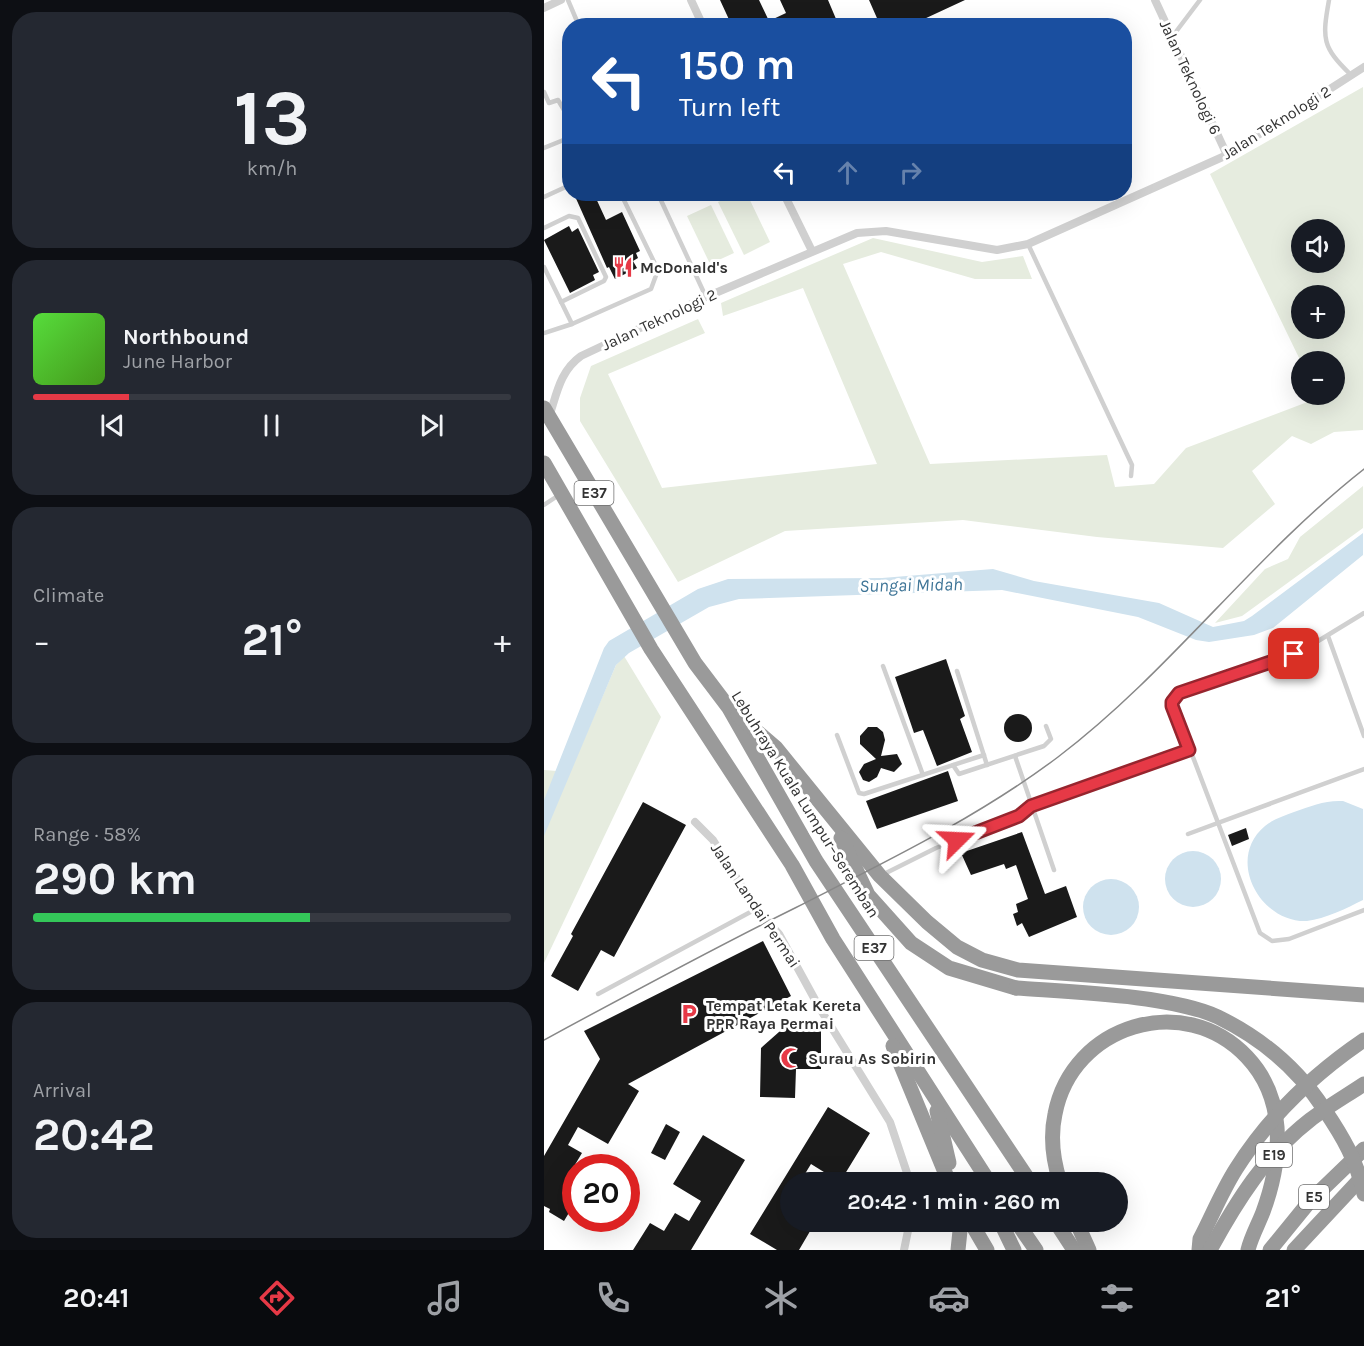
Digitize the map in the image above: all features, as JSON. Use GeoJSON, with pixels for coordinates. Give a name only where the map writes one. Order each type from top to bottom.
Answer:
{"type":"FeatureCollection","features":[{"type":"Feature","properties":{"kind":"highway","name":"Lebuhraya Kuala Lumpur–Seremban"},"geometry":{"type":"LineString","coordinates":[[547,413],[695,663],[729,708],[816,861],[1023,1172]]}},
{"type":"Feature","properties":{"kind":"highway","name":"E37"},"geometry":{"type":"LineString","coordinates":[[544,462],[618,594],[670,679],[792,865],[833,939],[982,1172]]}},
{"type":"Feature","properties":{"kind":"highway"},"geometry":{"type":"LineString","coordinates":[[729,708],[776,748],[880,876],[957,947],[982,960],[1018,970],[1363,995]]}},
{"type":"Feature","properties":{"kind":"highway"},"geometry":{"type":"LineString","coordinates":[[832,819],[868,895],[911,943],[949,968],[1016,988],[1167,1003],[1217,1017],[1249,1035],[1285,1062],[1313,1092],[1358,1167],[1363,1194]]}},
{"type":"Feature","properties":{"kind":"highway"},"geometry":{"type":"LineString","coordinates":[[874,1001],[946,1172]]}},
{"type":"Feature","properties":{"kind":"highway"},"geometry":{"type":"LineString","coordinates":[[1058,1172],[1053,1145],[1055,1113],[1068,1083],[1089,1054],[1117,1034],[1151,1022],[1183,1022],[1199,1025],[1230,1040],[1251,1061],[1262,1076],[1274,1108],[1277,1143],[1274,1173],[1248,1250]]}},
{"type":"Feature","properties":{"kind":"highway"},"geometry":{"type":"LineString","coordinates":[[1199,1250],[1200,1239],[1236,1169],[1264,1131],[1301,1090],[1338,1057],[1363,1040]]}},
{"type":"Feature","properties":{"kind":"highway","name":"E19"},"geometry":{"type":"LineString","coordinates":[[1210,1250],[1240,1196],[1282,1145],[1310,1120],[1363,1084]]}},
{"type":"Feature","properties":{"kind":"highway"},"geometry":{"type":"LineString","coordinates":[[934,1099],[948,1172]]}},
{"type":"Feature","properties":{"kind":"highway"},"geometry":{"type":"LineString","coordinates":[[966,1149],[974,1172]]}},
{"type":"Feature","properties":{"kind":"highway","name":"E5"},"geometry":{"type":"LineString","coordinates":[[1270,1250],[1310,1201],[1363,1149]]}},
{"type":"Feature","properties":{"kind":"highway","name":"E5"},"geometry":{"type":"LineString","coordinates":[[1294,1250],[1363,1175]]}},
{"type":"Feature","properties":{"kind":"highway"},"geometry":{"type":"LineString","coordinates":[[958,1250],[960,1232]]}},
{"type":"Feature","properties":{"kind":"highway"},"geometry":{"type":"LineString","coordinates":[[976,1232],[987,1250]]}},
{"type":"Feature","properties":{"kind":"highway"},"geometry":{"type":"LineString","coordinates":[[1005,1232],[1014,1250]]}},
{"type":"Feature","properties":{"kind":"highway"},"geometry":{"type":"LineString","coordinates":[[1024,1232],[1036,1250]]}},
{"type":"Feature","properties":{"kind":"highway"},"geometry":{"type":"LineString","coordinates":[[1062,1232],[1074,1250]]}},
{"type":"Feature","properties":{"kind":"highway"},"geometry":{"type":"LineString","coordinates":[[1081,1232],[1089,1250]]}},
{"type":"Feature","properties":{"kind":"street"},"geometry":{"type":"LineString","coordinates":[[691,0],[699,18]]}},
{"type":"Feature","properties":{"kind":"street","name":"Jalan Teknologi 6"},"geometry":{"type":"LineString","coordinates":[[1155,0],[1227,155]]}},
{"type":"Feature","properties":{"kind":"street"},"geometry":{"type":"LineString","coordinates":[[544,8],[555,1]]}},
{"type":"Feature","properties":{"kind":"street","name":"Jalan Teknologi 2"},"geometry":{"type":"LineString","coordinates":[[1132,197],[1227,155],[1363,67]]}},
{"type":"Feature","properties":{"kind":"street"},"geometry":{"type":"LineString","coordinates":[[787,201],[812,251]]}},
{"type":"Feature","properties":{"kind":"street","name":"Jalan Teknologi 2"},"geometry":{"type":"LineString","coordinates":[[547,413],[563,374],[570,364],[581,356],[706,297],[857,233],[886,231],[997,250],[1028,244],[1124,201]]}},
{"type":"Feature","properties":{"kind":"street","name":"Jalan Landai Permai"},"geometry":{"type":"LineString","coordinates":[[695,822],[713,840],[756,909],[779,934],[819,1007],[890,1122],[907,1172]]}},
{"type":"Feature","properties":{"kind":"street"},"geometry":{"type":"LineString","coordinates":[[904,1250],[908,1232]]}},
{"type":"Feature","properties":{"kind":"lane"},"geometry":{"type":"LineString","coordinates":[[568,0],[576,18]]}},
{"type":"Feature","properties":{"kind":"lane"},"geometry":{"type":"LineString","coordinates":[[1172,38],[1200,0]]}},
{"type":"Feature","properties":{"kind":"lane"},"geometry":{"type":"LineString","coordinates":[[1329,0],[1325,41],[1327,49],[1351,75]]}},
{"type":"Feature","properties":{"kind":"lane"},"geometry":{"type":"LineString","coordinates":[[544,92],[546,104],[558,100],[562,107]]}},
{"type":"Feature","properties":{"kind":"lane"},"geometry":{"type":"LineString","coordinates":[[544,148],[562,141]]}},
{"type":"Feature","properties":{"kind":"lane"},"geometry":{"type":"LineString","coordinates":[[544,197],[562,189]]}},
{"type":"Feature","properties":{"kind":"lane"},"geometry":{"type":"LineString","coordinates":[[544,333],[572,324],[651,289],[658,270],[624,201]]}},
{"type":"Feature","properties":{"kind":"lane"},"geometry":{"type":"LineString","coordinates":[[661,201],[706,297]]}},
{"type":"Feature","properties":{"kind":"lane"},"geometry":{"type":"LineString","coordinates":[[544,228],[569,216],[576,217],[605,275],[604,281],[561,302]]}},
{"type":"Feature","properties":{"kind":"lane"},"geometry":{"type":"LineString","coordinates":[[1028,244],[1132,465],[1131,476]]}},
{"type":"Feature","properties":{"kind":"lane"},"geometry":{"type":"LineString","coordinates":[[544,267],[572,324]]}},
{"type":"Feature","properties":{"kind":"lane"},"geometry":{"type":"LineString","coordinates":[[544,505],[561,494]]}},
{"type":"Feature","properties":{"kind":"lane"},"geometry":{"type":"LineString","coordinates":[[1363,613],[1328,636],[1294,654],[1179,693],[1172,702],[1255,925],[1266,938],[1272,941],[1289,939],[1363,909]]}},
{"type":"Feature","properties":{"kind":"lane"},"geometry":{"type":"LineString","coordinates":[[1328,636],[1363,736]]}},
{"type":"Feature","properties":{"kind":"lane"},"geometry":{"type":"LineString","coordinates":[[883,666],[923,775]]}},
{"type":"Feature","properties":{"kind":"lane"},"geometry":{"type":"LineString","coordinates":[[957,671],[987,765]]}},
{"type":"Feature","properties":{"kind":"lane"},"geometry":{"type":"LineString","coordinates":[[953,765],[959,774],[1048,743],[1051,739],[1046,726]]}},
{"type":"Feature","properties":{"kind":"lane"},"geometry":{"type":"LineString","coordinates":[[837,735],[859,793],[868,793],[984,755]]}},
{"type":"Feature","properties":{"kind":"lane"},"geometry":{"type":"LineString","coordinates":[[880,876],[936,848],[1019,816],[1031,806],[1189,750]]}},
{"type":"Feature","properties":{"kind":"lane"},"geometry":{"type":"LineString","coordinates":[[1015,756],[1054,870]]}},
{"type":"Feature","properties":{"kind":"lane"},"geometry":{"type":"LineString","coordinates":[[1188,834],[1363,769]]}},
{"type":"Feature","properties":{"kind":"lane"},"geometry":{"type":"LineString","coordinates":[[598,994],[756,909]]}},
{"type":"Feature","properties":{"kind":"shaded area"},"geometry":{"type":"Polygon","coordinates":[[[1363,87],[1363,430],[1334,432],[1311,444],[1292,436],[1252,471],[1275,504],[1223,548],[1097,537],[963,520],[785,531],[678,582],[580,421],[580,398],[591,366],[698,319],[705,333],[608,374],[662,488],[877,464],[803,288],[723,316],[721,303],[873,238],[982,262],[1023,256],[1032,279],[975,279],[881,252],[843,264],[930,464],[1107,455],[1115,487],[1154,484],[1186,448],[1300,405],[1345,405],[1345,351],[1296,351],[1210,174],[1363,87]]]}},
{"type":"Feature","properties":{"kind":"shaded area"},"geometry":{"type":"Polygon","coordinates":[[[750,201],[770,242],[744,255],[718,202],[750,201]]]}},
{"type":"Feature","properties":{"kind":"shaded area"},"geometry":{"type":"Polygon","coordinates":[[[711,205],[734,253],[710,264],[687,216],[711,205]]]}},
{"type":"Feature","properties":{"kind":"shaded area"},"geometry":{"type":"Polygon","coordinates":[[[1363,486],[1363,528],[1242,616],[1215,623],[1265,569],[1288,559],[1300,537],[1363,486]]]}},
{"type":"Feature","properties":{"kind":"shaded area"},"geometry":{"type":"Polygon","coordinates":[[[624,656],[661,717],[544,963],[544,770],[570,772],[616,665],[624,656]]]}},
{"type":"Feature","properties":{"kind":"water","name":"Sungai Midah"},"geometry":{"type":"Polygon","coordinates":[[[1363,533],[1363,555],[1273,628],[1254,635],[1209,642],[1196,640],[1138,617],[1002,590],[739,599],[709,607],[629,653],[616,665],[544,836],[544,800],[604,648],[609,641],[698,589],[728,579],[882,578],[993,569],[1034,581],[1159,603],[1213,627],[1244,621],[1252,616],[1363,533]]]}},
{"type":"Feature","properties":{"kind":"water"},"geometry":{"type":"Polygon","coordinates":[[[1343,801],[1363,809],[1363,900],[1328,916],[1307,921],[1290,919],[1275,912],[1253,887],[1248,871],[1248,855],[1253,840],[1272,821],[1318,804],[1343,801]]]}},
{"type":"Feature","properties":{"kind":"water"},"geometry":{"type":"Polygon","coordinates":[[[1193,851],[1204,853],[1213,859],[1219,868],[1221,879],[1219,890],[1213,899],[1204,905],[1193,907],[1182,905],[1173,899],[1167,890],[1165,879],[1167,868],[1173,859],[1182,853],[1193,851]]]}},
{"type":"Feature","properties":{"kind":"water"},"geometry":{"type":"Polygon","coordinates":[[[1105,879],[1117,879],[1127,883],[1135,891],[1139,907],[1135,923],[1127,931],[1117,935],[1105,935],[1095,931],[1087,923],[1083,913],[1083,901],[1087,891],[1095,883],[1105,879]]]}},
{"type":"Feature","properties":{"kind":"building"},"geometry":{"type":"Polygon","coordinates":[[[720,0],[759,0],[768,18],[728,18],[720,0]]]}},
{"type":"Feature","properties":{"kind":"building"},"geometry":{"type":"Polygon","coordinates":[[[780,0],[828,0],[836,18],[775,18],[786,13],[780,0]]]}},
{"type":"Feature","properties":{"kind":"building"},"geometry":{"type":"Polygon","coordinates":[[[869,0],[965,0],[926,18],[877,18],[869,0]]]}},
{"type":"Feature","properties":{"kind":"building"},"geometry":{"type":"Polygon","coordinates":[[[577,201],[597,201],[606,220],[622,212],[640,251],[636,253],[638,258],[633,261],[637,268],[615,279],[609,267],[607,268],[577,201]]]}},
{"type":"Feature","properties":{"kind":"building"},"geometry":{"type":"Polygon","coordinates":[[[569,226],[572,232],[578,228],[599,272],[593,275],[595,280],[570,293],[544,240],[569,226]]]}},
{"type":"Feature","properties":{"kind":"building"},"geometry":{"type":"Polygon","coordinates":[[[946,659],[965,716],[960,719],[972,752],[937,766],[923,730],[914,733],[895,677],[946,659]]]}},
{"type":"Feature","properties":{"kind":"building"},"geometry":{"type":"Polygon","coordinates":[[[1018,714],[1028,718],[1032,728],[1028,738],[1018,742],[1008,738],[1004,728],[1008,718],[1018,714]]]}},
{"type":"Feature","properties":{"kind":"building"},"geometry":{"type":"Polygon","coordinates":[[[868,727],[877,727],[883,732],[885,740],[881,756],[897,754],[902,764],[894,772],[881,768],[877,777],[869,782],[863,780],[859,772],[864,764],[876,759],[860,744],[860,736],[868,727]]]}},
{"type":"Feature","properties":{"kind":"building"},"geometry":{"type":"Polygon","coordinates":[[[948,771],[958,801],[877,829],[866,801],[948,771]]]}},
{"type":"Feature","properties":{"kind":"building"},"geometry":{"type":"Polygon","coordinates":[[[643,802],[686,825],[614,957],[601,950],[578,991],[551,976],[573,936],[571,934],[643,802]]]}},
{"type":"Feature","properties":{"kind":"building"},"geometry":{"type":"Polygon","coordinates":[[[1246,828],[1249,839],[1232,846],[1228,835],[1246,828]]]}},
{"type":"Feature","properties":{"kind":"building"},"geometry":{"type":"Polygon","coordinates":[[[1022,832],[1045,894],[1066,886],[1077,917],[1029,937],[1022,923],[1017,926],[1013,914],[1018,912],[1016,904],[1028,899],[1016,865],[1006,869],[1004,864],[971,875],[961,853],[1022,832]]]}},
{"type":"Feature","properties":{"kind":"building","name":"Tempat Letak Kereta PPR Raya Permai"},"geometry":{"type":"Polygon","coordinates":[[[763,941],[791,996],[628,1084],[639,1091],[608,1144],[578,1127],[568,1145],[582,1153],[562,1154],[562,1220],[544,1206],[544,1156],[600,1059],[584,1031],[763,941]]]}},
{"type":"Feature","properties":{"kind":"building","name":"Surau As Sobirin"},"geometry":{"type":"Polygon","coordinates":[[[788,1024],[821,1024],[821,1069],[796,1069],[795,1098],[760,1097],[761,1048],[788,1024]]]}},
{"type":"Feature","properties":{"kind":"building"},"geometry":{"type":"Polygon","coordinates":[[[828,1107],[870,1133],[846,1172],[824,1172],[811,1164],[806,1172],[788,1172],[828,1107]]]}},
{"type":"Feature","properties":{"kind":"building"},"geometry":{"type":"Polygon","coordinates":[[[666,1124],[680,1132],[665,1160],[651,1153],[666,1124]]]}},
{"type":"Feature","properties":{"kind":"building"},"geometry":{"type":"Polygon","coordinates":[[[703,1135],[745,1160],[691,1250],[633,1250],[650,1223],[664,1231],[675,1213],[689,1221],[701,1201],[673,1184],[703,1135]]]}},
{"type":"Feature","properties":{"kind":"building"},"geometry":{"type":"Polygon","coordinates":[[[780,1185],[780,1232],[810,1232],[799,1250],[777,1250],[750,1234],[780,1185]]]}},
{"type":"Feature","properties":{"kind":"tram line"},"geometry":{"type":"LineString","coordinates":[[544,1040],[700,956],[930,838],[1027,779],[1099,724],[1175,651],[1285,539],[1364,469]]}},
{"type":"Feature","properties":{"kind":"place","name":"McDonald's"},"geometry":{"type":"Point","coordinates":[623,267]}},
{"type":"Feature","properties":{"kind":"place","name":"Tempat Letak Kereta PPR Raya Permai"},"geometry":{"type":"Point","coordinates":[689,1014]}},
{"type":"Feature","properties":{"kind":"place","name":"Surau As Sobirin"},"geometry":{"type":"Point","coordinates":[791,1058]}},
{"type":"Feature","properties":{"kind":"route"},"geometry":{"type":"LineString","coordinates":[[957,840],[1019,816],[1031,806],[1189,750],[1172,706],[1172,702],[1179,693],[1294,654]]}}]}
